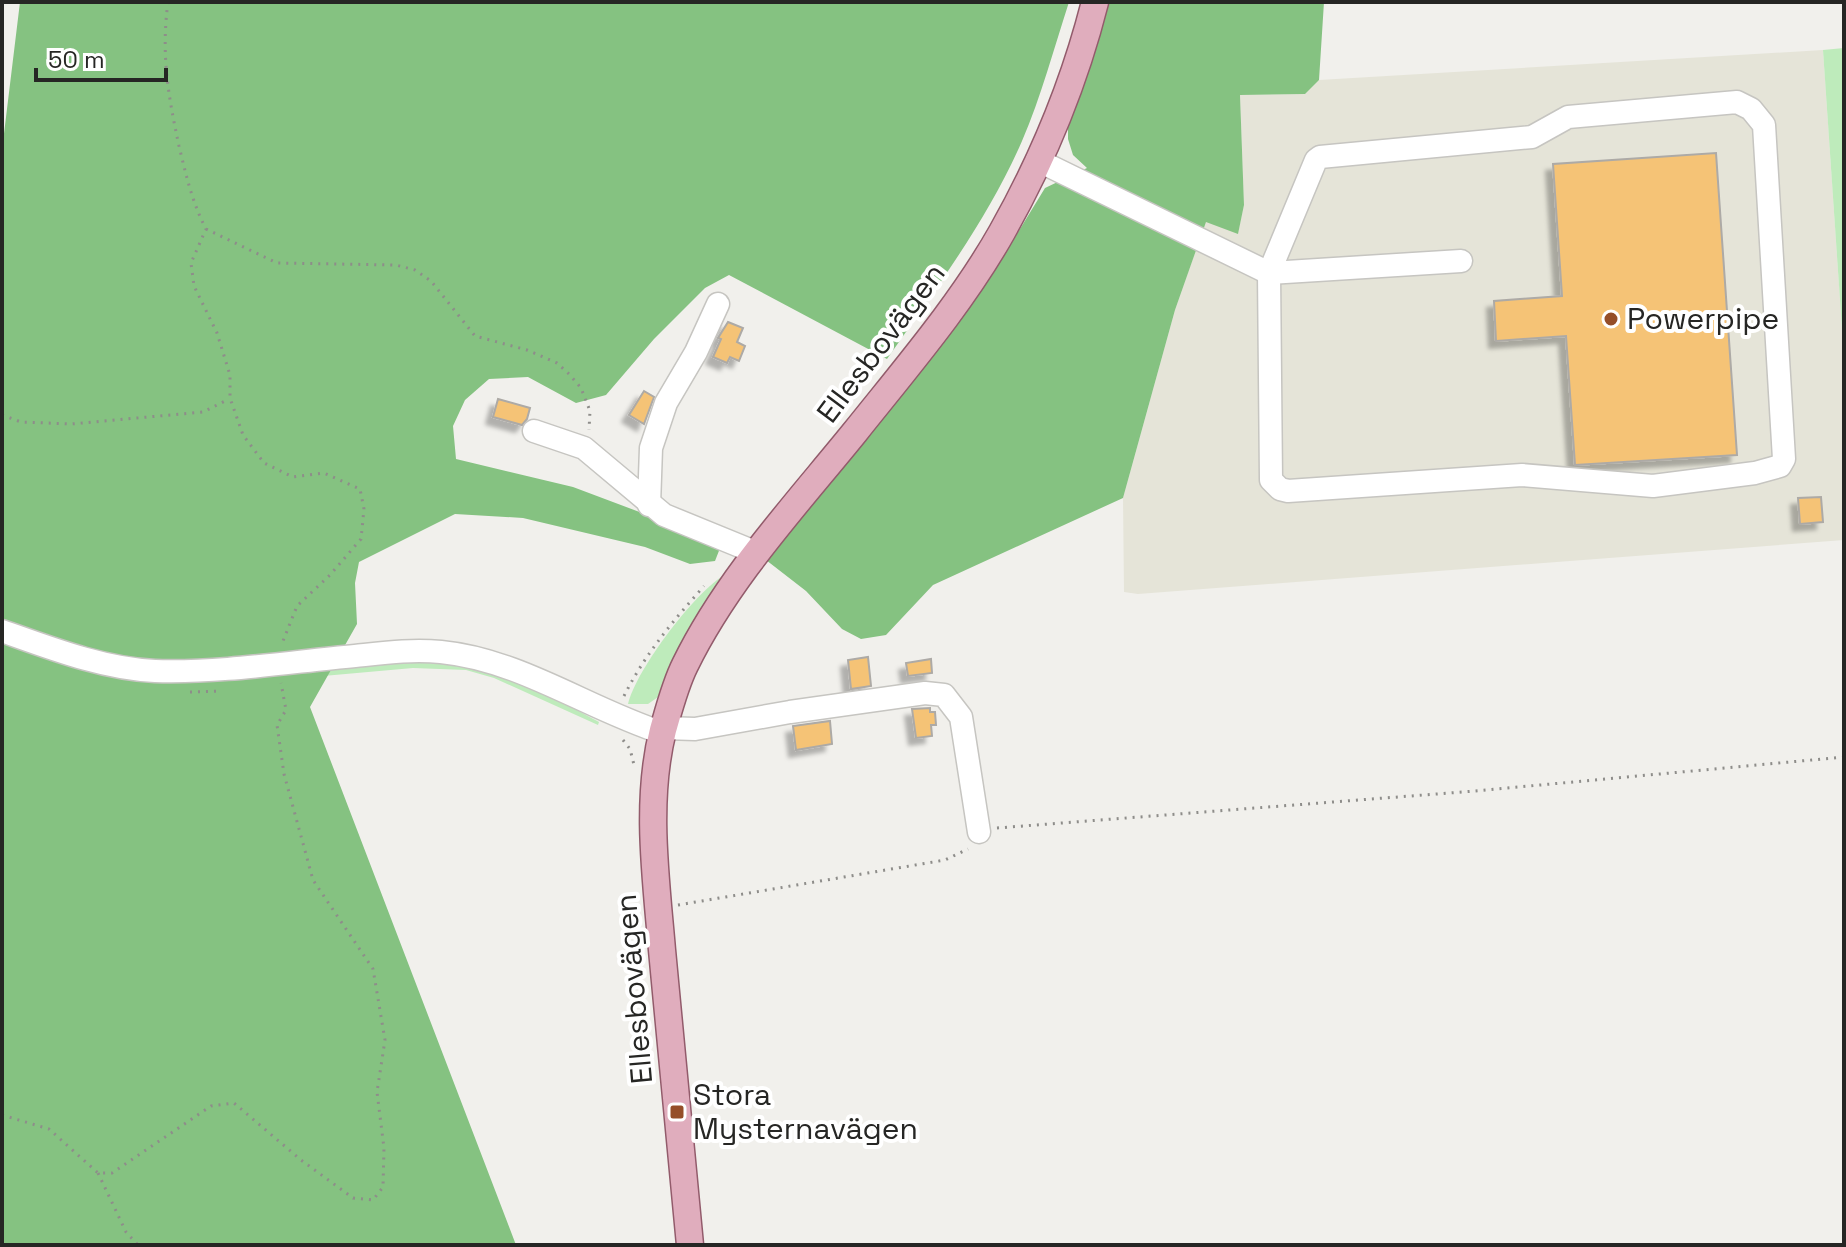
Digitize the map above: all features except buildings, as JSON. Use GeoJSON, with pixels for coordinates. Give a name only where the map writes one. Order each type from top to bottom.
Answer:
{"type":"FeatureCollection","features":[{"type":"Feature","properties":{"kind":"main road","name":"Ellesbovägen"},"geometry":{"type":"LineString","coordinates":[[690,1245],[659,907],[655,779],[663,730],[683,668],[730,588],[959,298],[1001,232],[1067,91],[1095,2]]}},
{"type":"Feature","properties":{"kind":"street"},"geometry":{"type":"LineString","coordinates":[[1737,102],[1745,104],[1764,125],[1784,459],[1780,466],[1755,473],[1653,486],[1522,475],[1280,489],[1271,480],[1269,273],[1313,164],[1320,157],[1532,137],[1568,117],[1737,102]]}},
{"type":"Feature","properties":{"kind":"street"},"geometry":{"type":"LineString","coordinates":[[1037,160],[1269,273],[1461,261]]}},
{"type":"Feature","properties":{"kind":"street"},"geometry":{"type":"LineString","coordinates":[[649,505],[651,448],[666,403],[696,352],[718,304]]}},
{"type":"Feature","properties":{"kind":"street"},"geometry":{"type":"LineString","coordinates":[[534,431],[586,450],[649,505],[678,521],[757,553]]}},
{"type":"Feature","properties":{"kind":"street"},"geometry":{"type":"LineString","coordinates":[[2,631],[91,659],[141,670],[280,673],[419,651],[462,655],[517,671],[615,715],[663,730],[695,729],[925,693],[944,695],[961,717],[979,832]]}},
{"type":"Feature","properties":{"kind":"path"},"geometry":{"type":"LineString","coordinates":[[168,2],[164,35],[166,86],[193,204],[206,229],[277,263],[396,265],[415,270],[431,281],[475,336],[527,350],[557,363],[569,374],[581,388],[590,411],[586,450]]}},
{"type":"Feature","properties":{"kind":"path"},"geometry":{"type":"LineString","coordinates":[[98,1173],[112,1173],[211,1106],[234,1103],[301,1160],[353,1198],[373,1200],[383,1187],[384,1148],[377,1092],[385,1040],[373,969],[313,880],[284,774],[277,725],[286,710],[279,651],[297,606],[330,575],[361,539],[364,509],[360,489],[324,473],[293,477],[264,463],[243,435],[230,398],[230,375],[217,333],[194,286],[191,263],[206,229]]}},
{"type":"Feature","properties":{"kind":"path"},"geometry":{"type":"LineString","coordinates":[[2,415],[21,422],[71,424],[203,412],[230,398]]}},
{"type":"Feature","properties":{"kind":"path"},"geometry":{"type":"LineString","coordinates":[[634,770],[628,744],[606,733],[640,663],[676,616],[708,582]]}},
{"type":"Feature","properties":{"kind":"path"},"geometry":{"type":"LineString","coordinates":[[184,692],[226,690]]}},
{"type":"Feature","properties":{"kind":"path"},"geometry":{"type":"LineString","coordinates":[[659,907],[945,860],[968,850],[979,832],[1019,826],[1475,791],[1844,757]]}},
{"type":"Feature","properties":{"kind":"path"},"geometry":{"type":"LineString","coordinates":[[2,1115],[49,1129],[98,1173],[126,1232],[138,1245]]}},
{"type":"Feature","properties":{"kind":"shaded area"},"geometry":{"type":"Polygon","coordinates":[[[1823,50],[1844,359],[1844,540],[1138,594],[1124,592],[1123,498],[1175,310],[1206,221],[1238,233],[1244,205],[1240,95],[1305,94],[1319,80],[1823,50]]]}},
{"type":"Feature","properties":{"kind":"green space"},"geometry":{"type":"Polygon","coordinates":[[[20,2],[1069,2],[1035,107],[1008,170],[960,253],[887,359],[729,275],[705,288],[654,339],[606,395],[576,403],[528,377],[489,379],[465,400],[453,426],[456,459],[573,487],[722,543],[715,561],[690,564],[645,547],[523,518],[455,514],[359,562],[355,583],[357,624],[310,707],[516,1245],[2,1245],[2,150],[20,2]]]}},
{"type":"Feature","properties":{"kind":"green space"},"geometry":{"type":"Polygon","coordinates":[[[1106,2],[1324,2],[1319,80],[1305,94],[1240,95],[1244,205],[1238,234],[1206,222],[1175,310],[1123,498],[933,585],[886,635],[861,639],[842,629],[806,591],[766,560],[941,343],[993,273],[1045,188],[1087,168],[1073,155],[1068,127],[1106,2]]]}},
{"type":"Feature","properties":{"kind":"green space"},"geometry":{"type":"Polygon","coordinates":[[[1844,48],[1844,359],[1823,50],[1844,48]]]}},
{"type":"Feature","properties":{"kind":"green space"},"geometry":{"type":"Polygon","coordinates":[[[730,572],[661,695],[648,704],[628,704],[643,671],[670,630],[702,593],[730,572]]]}},
{"type":"Feature","properties":{"kind":"green space"},"geometry":{"type":"Polygon","coordinates":[[[2,641],[450,665],[525,686],[599,722],[598,725],[494,678],[466,670],[413,668],[312,677],[2,641]]]}},
{"type":"Feature","properties":{"kind":"place","name":"Powerpipe"},"geometry":{"type":"Point","coordinates":[1611,319]}},
{"type":"Feature","properties":{"kind":"place","name":"Stora Mysternavägen"},"geometry":{"type":"Point","coordinates":[677,1112]}}]}
